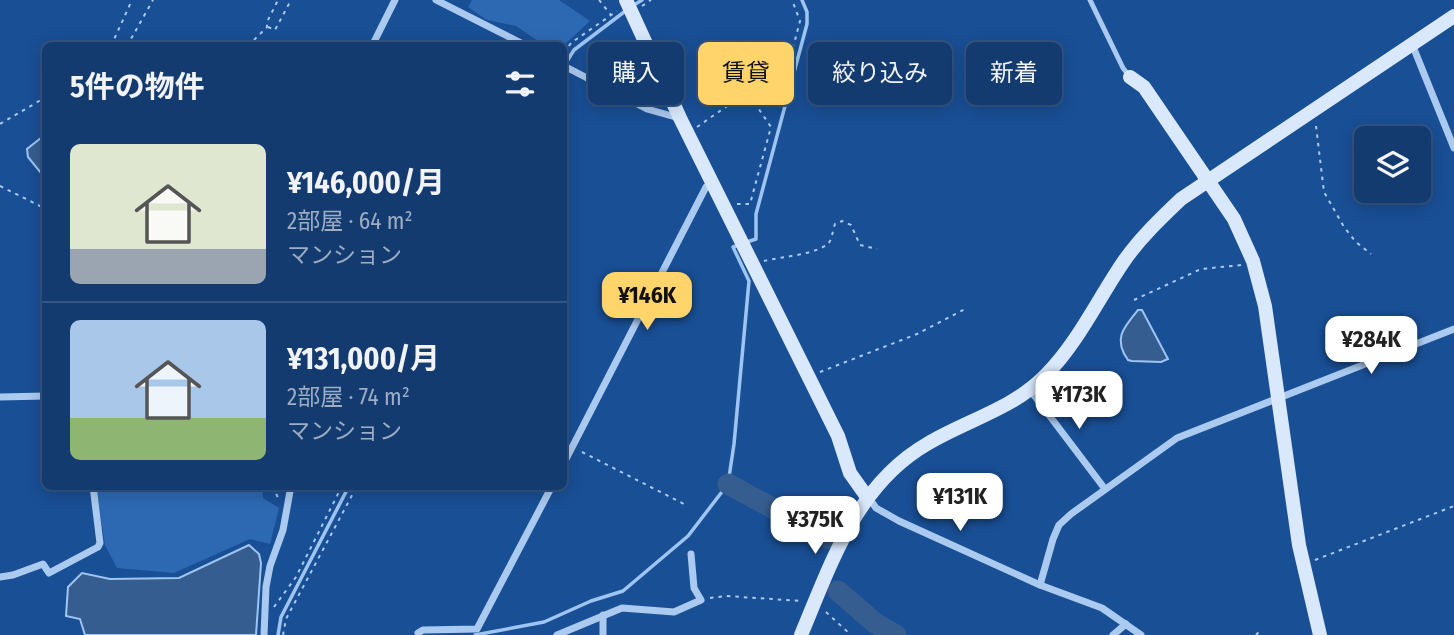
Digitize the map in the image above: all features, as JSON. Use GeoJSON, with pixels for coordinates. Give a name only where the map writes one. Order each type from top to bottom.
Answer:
{"type":"FeatureCollection","features":[{"type":"Feature","properties":{"kind":"street"},"geometry":{"type":"LineString","coordinates":[[374,42],[395,0]]}},
{"type":"Feature","properties":{"kind":"street"},"geometry":{"type":"LineString","coordinates":[[436,0],[519,42]]}},
{"type":"Feature","properties":{"kind":"street"},"geometry":{"type":"LineString","coordinates":[[628,5],[683,125],[838,436],[850,473],[876,508],[898,521],[1040,585],[1101,608],[1142,635]]}},
{"type":"Feature","properties":{"kind":"street"},"geometry":{"type":"LineString","coordinates":[[801,635],[839,545],[867,496],[886,475],[925,445],[995,412],[1030,390],[1069,349],[1125,260],[1149,229],[1181,198],[1454,16]]}},
{"type":"Feature","properties":{"kind":"street"},"geometry":{"type":"LineString","coordinates":[[1412,44],[1454,148]]}},
{"type":"Feature","properties":{"kind":"street"},"geometry":{"type":"LineString","coordinates":[[567,68],[683,125]]}},
{"type":"Feature","properties":{"kind":"street"},"geometry":{"type":"LineString","coordinates":[[1130,76],[1144,87],[1234,219],[1254,261],[1265,306],[1303,565],[1320,635]]}},
{"type":"Feature","properties":{"kind":"street"},"geometry":{"type":"LineString","coordinates":[[567,457],[706,187],[714,184]]}},
{"type":"Feature","properties":{"kind":"street"},"geometry":{"type":"LineString","coordinates":[[1040,585],[1059,524],[1177,438],[1454,329]]}},
{"type":"Feature","properties":{"kind":"street"},"geometry":{"type":"LineString","coordinates":[[1030,390],[1105,489]]}},
{"type":"Feature","properties":{"kind":"street"},"geometry":{"type":"LineString","coordinates":[[0,397],[42,396]]}},
{"type":"Feature","properties":{"kind":"street"},"geometry":{"type":"LineString","coordinates":[[0,577],[43,564],[49,573],[98,547],[100,543],[93,490]]}},
{"type":"Feature","properties":{"kind":"street"},"geometry":{"type":"LineString","coordinates":[[264,635],[270,566],[284,530],[290,490]]}},
{"type":"Feature","properties":{"kind":"street"},"geometry":{"type":"LineString","coordinates":[[418,633],[423,630],[477,632],[550,490]]}},
{"type":"Feature","properties":{"kind":"street"},"geometry":{"type":"LineString","coordinates":[[557,635],[622,608],[674,612],[701,600],[694,588],[691,554]]}},
{"type":"Feature","properties":{"kind":"street"},"geometry":{"type":"LineString","coordinates":[[603,615],[603,635]]}},
{"type":"Feature","properties":{"kind":"street"},"geometry":{"type":"LineString","coordinates":[[1113,635],[1126,624]]}},
{"type":"Feature","properties":{"kind":"lane"},"geometry":{"type":"LineString","coordinates":[[1090,0],[1123,68],[1130,76]]}},
{"type":"Feature","properties":{"kind":"path"},"geometry":{"type":"LineString","coordinates":[[113,42],[132,0]]}},
{"type":"Feature","properties":{"kind":"path"},"geometry":{"type":"LineString","coordinates":[[129,42],[153,0]]}},
{"type":"Feature","properties":{"kind":"path"},"geometry":{"type":"LineString","coordinates":[[252,42],[267,27],[278,0]]}},
{"type":"Feature","properties":{"kind":"path"},"geometry":{"type":"LineString","coordinates":[[267,27],[275,30],[291,0]]}},
{"type":"Feature","properties":{"kind":"path"},"geometry":{"type":"LineString","coordinates":[[600,0],[611,15]]}},
{"type":"Feature","properties":{"kind":"path"},"geometry":{"type":"LineString","coordinates":[[792,0],[800,21],[794,44]]}},
{"type":"Feature","properties":{"kind":"path"},"geometry":{"type":"LineString","coordinates":[[567,48],[570,43],[628,5]]}},
{"type":"Feature","properties":{"kind":"path"},"geometry":{"type":"LineString","coordinates":[[0,124],[42,99]]}},
{"type":"Feature","properties":{"kind":"path"},"geometry":{"type":"LineString","coordinates":[[683,125],[705,122],[729,105]]}},
{"type":"Feature","properties":{"kind":"path"},"geometry":{"type":"LineString","coordinates":[[737,204],[750,204],[771,127],[756,105]]}},
{"type":"Feature","properties":{"kind":"path"},"geometry":{"type":"LineString","coordinates":[[1311,111],[1317,118],[1324,192],[1344,227],[1356,242],[1371,254]]}},
{"type":"Feature","properties":{"kind":"path"},"geometry":{"type":"LineString","coordinates":[[0,186],[42,207]]}},
{"type":"Feature","properties":{"kind":"path"},"geometry":{"type":"LineString","coordinates":[[753,263],[813,252],[829,244],[835,225],[842,221],[851,225],[860,245],[877,249]]}},
{"type":"Feature","properties":{"kind":"path"},"geometry":{"type":"LineString","coordinates":[[1134,300],[1201,268],[1254,261]]}},
{"type":"Feature","properties":{"kind":"path"},"geometry":{"type":"LineString","coordinates":[[809,376],[917,334],[967,308]]}},
{"type":"Feature","properties":{"kind":"path"},"geometry":{"type":"LineString","coordinates":[[572,447],[684,504]]}},
{"type":"Feature","properties":{"kind":"path"},"geometry":{"type":"LineString","coordinates":[[275,490],[278,498],[287,504]]}},
{"type":"Feature","properties":{"kind":"path"},"geometry":{"type":"LineString","coordinates":[[265,615],[281,600],[296,577],[340,490]]}},
{"type":"Feature","properties":{"kind":"path"},"geometry":{"type":"LineString","coordinates":[[283,635],[286,619],[354,490]]}},
{"type":"Feature","properties":{"kind":"path"},"geometry":{"type":"LineString","coordinates":[[1303,565],[1454,506]]}},
{"type":"Feature","properties":{"kind":"path"},"geometry":{"type":"LineString","coordinates":[[701,600],[726,596],[814,604],[851,635]]}},
{"type":"Feature","properties":{"kind":"path"},"geometry":{"type":"LineString","coordinates":[[1256,635],[1259,632]]}},
{"type":"Feature","properties":{"kind":"shaded area"},"geometry":{"type":"Polygon","coordinates":[[[472,0],[559,0],[590,21],[567,42],[540,42],[516,26],[487,20],[468,7],[472,0]]]}},
{"type":"Feature","properties":{"kind":"shaded area"},"geometry":{"type":"Polygon","coordinates":[[[41,138],[42,174],[28,157],[27,149],[41,138]]]}},
{"type":"Feature","properties":{"kind":"shaded area"},"geometry":{"type":"Polygon","coordinates":[[[1138,310],[1142,310],[1168,359],[1161,362],[1128,360],[1121,346],[1122,334],[1138,310]]]}},
{"type":"Feature","properties":{"kind":"shaded area"},"geometry":{"type":"Polygon","coordinates":[[[96,490],[262,490],[263,498],[279,508],[270,544],[250,539],[174,573],[117,568],[105,545],[96,490]]]}},
{"type":"Feature","properties":{"kind":"shaded area"},"geometry":{"type":"Polygon","coordinates":[[[249,545],[259,554],[261,563],[256,635],[85,635],[80,619],[66,616],[68,587],[82,573],[110,579],[179,578],[249,545]]]}},
{"type":"Feature","properties":{"kind":"waterway"},"geometry":{"type":"LineString","coordinates":[[634,5],[642,0]]}},
{"type":"Feature","properties":{"kind":"waterway"},"geometry":{"type":"LineString","coordinates":[[747,242],[756,239],[756,214],[807,24],[807,12],[802,0]]}},
{"type":"Feature","properties":{"kind":"waterway"},"geometry":{"type":"LineString","coordinates":[[567,61],[574,50],[628,9]]}},
{"type":"Feature","properties":{"kind":"waterway"},"geometry":{"type":"LineString","coordinates":[[475,635],[544,622],[591,601],[623,591],[688,536],[728,484],[749,281],[733,247],[739,245]]}},
{"type":"Feature","properties":{"kind":"waterway"},"geometry":{"type":"LineString","coordinates":[[728,484],[828,538]]}},
{"type":"Feature","properties":{"kind":"waterway"},"geometry":{"type":"LineString","coordinates":[[278,635],[281,617],[347,490]]}},
{"type":"Feature","properties":{"kind":"waterway"},"geometry":{"type":"LineString","coordinates":[[838,591],[875,623],[896,635]]}}]}
